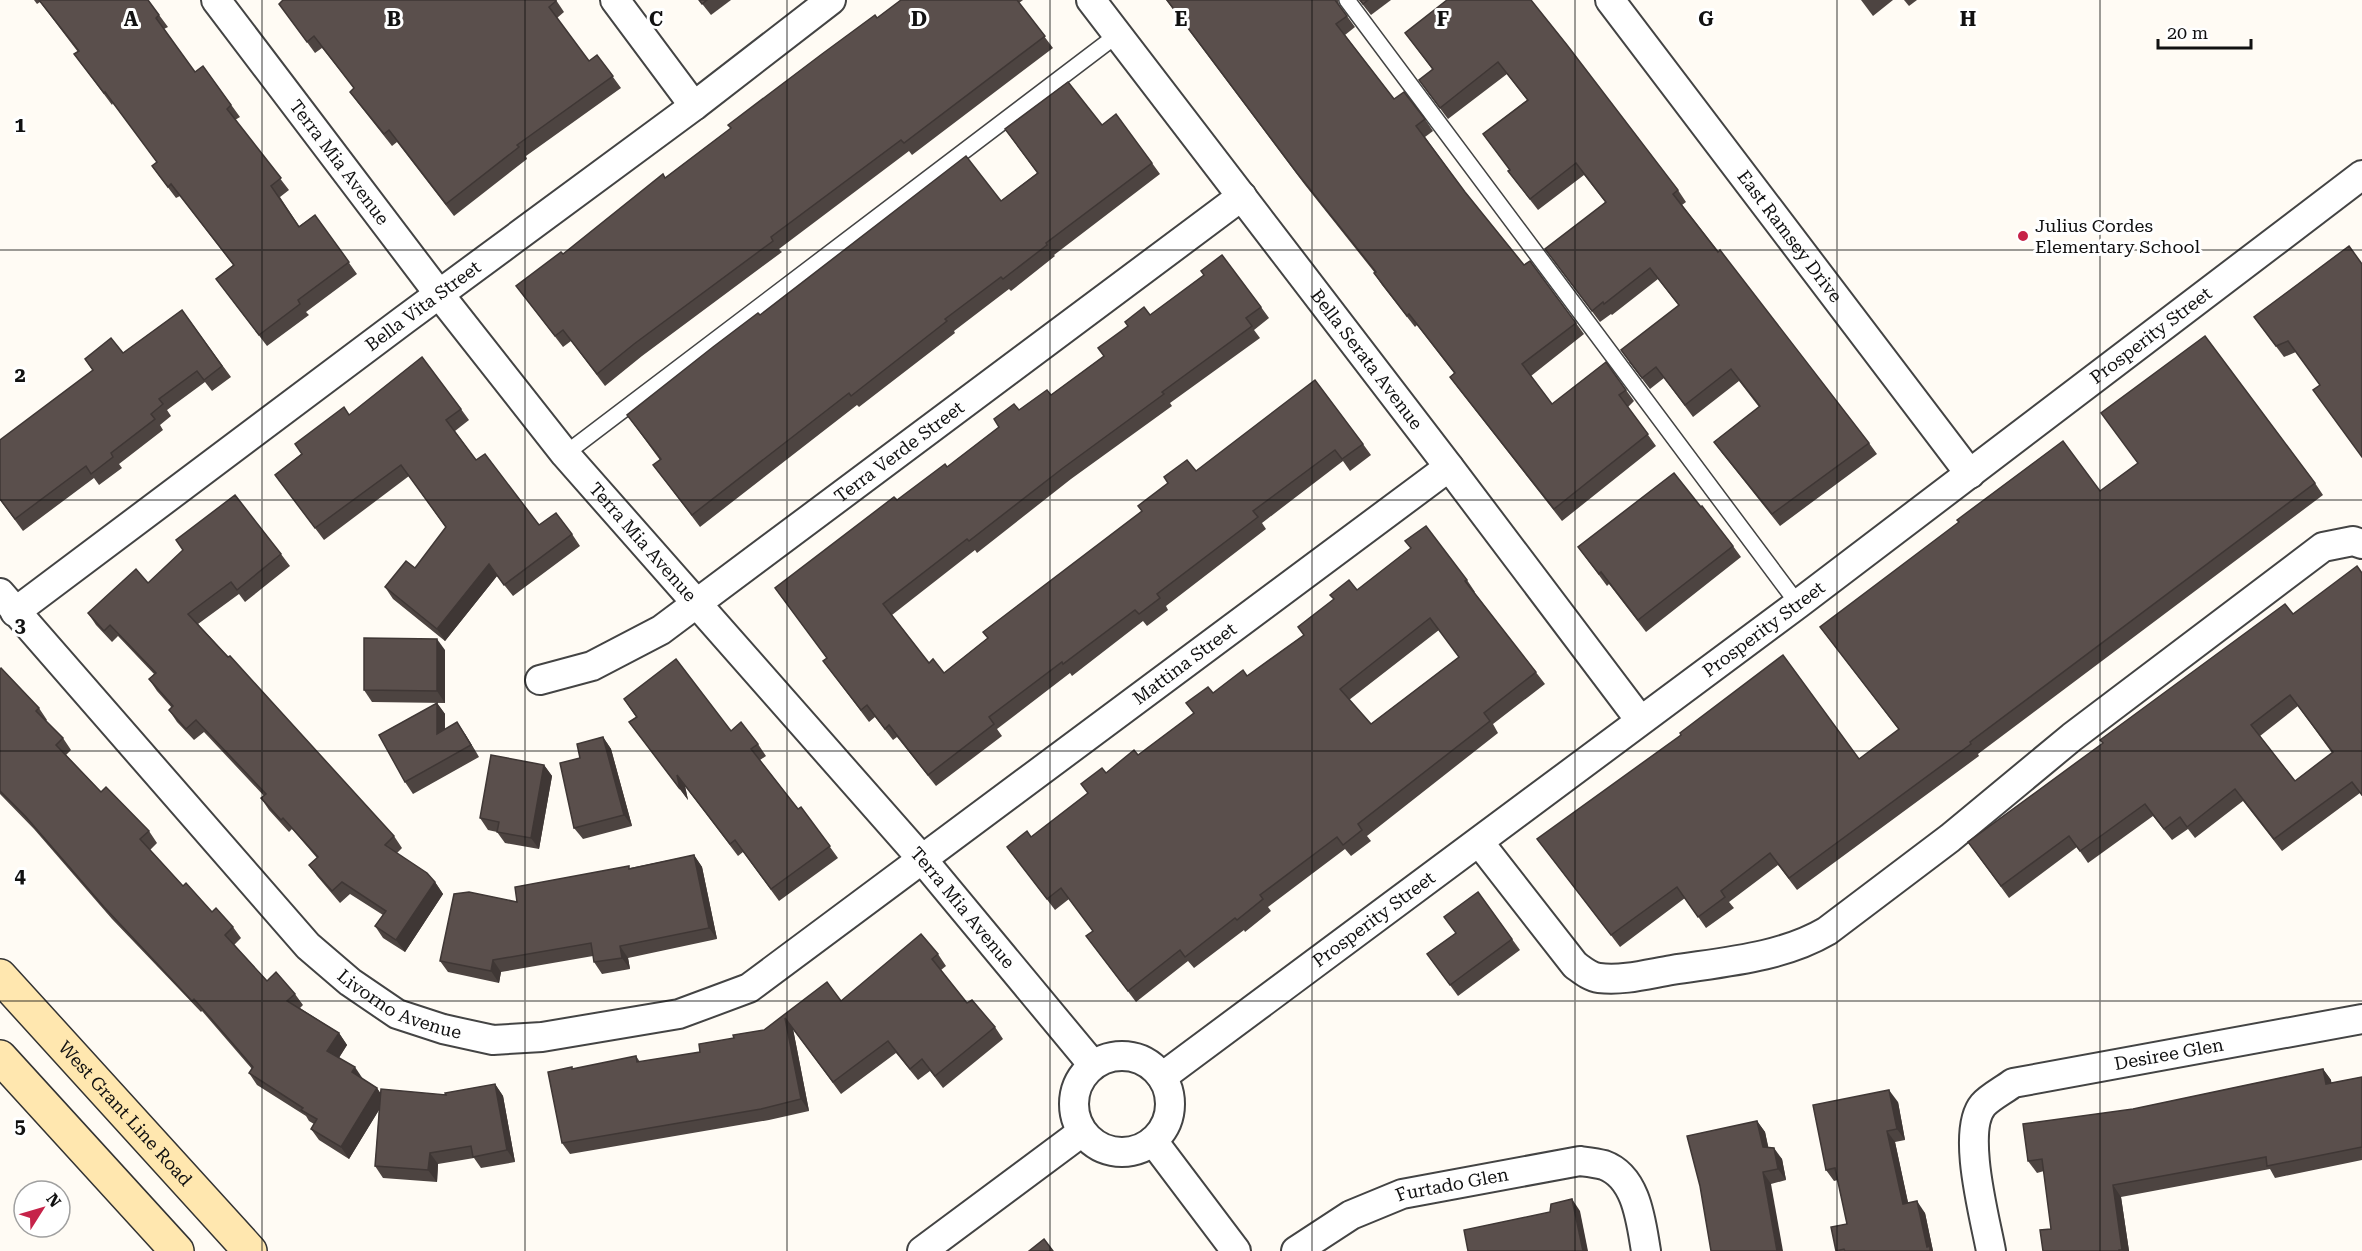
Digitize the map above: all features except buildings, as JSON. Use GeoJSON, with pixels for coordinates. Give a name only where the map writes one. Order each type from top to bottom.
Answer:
{"type":"FeatureCollection","features":[{"type":"Feature","properties":{"kind":"main road","name":"West Grant Line Road"},"geometry":{"type":"LineString","coordinates":[[0,976],[250,1251]]}},
{"type":"Feature","properties":{"kind":"main road"},"geometry":{"type":"LineString","coordinates":[[0,1057],[177,1251]]}},
{"type":"Feature","properties":{"kind":"street","name":"Terra Mia Avenue"},"geometry":{"type":"LineString","coordinates":[[216,0],[439,294],[565,454],[698,602],[922,859],[1093,1065]]}},
{"type":"Feature","properties":{"kind":"street"},"geometry":{"type":"LineString","coordinates":[[615,0],[694,106]]}},
{"type":"Feature","properties":{"kind":"street","name":"Bella Vita Street"},"geometry":{"type":"LineString","coordinates":[[8,603],[439,294],[694,106],[831,0]]}},
{"type":"Feature","properties":{"kind":"street","name":"Bella Serata Avenue"},"geometry":{"type":"LineString","coordinates":[[1090,0],[1242,196],[1640,720]]}},
{"type":"Feature","properties":{"kind":"street","name":"East Ramsey Drive"},"geometry":{"type":"LineString","coordinates":[[1610,0],[1970,474]]}},
{"type":"Feature","properties":{"kind":"street","name":"Prosperity Street"},"geometry":{"type":"LineString","coordinates":[[1162,1077],[1798,604],[2362,175]]}},
{"type":"Feature","properties":{"kind":"street","name":"Terra Verde Street"},"geometry":{"type":"LineString","coordinates":[[540,680],[592,666],[661,630],[1242,196]]}},
{"type":"Feature","properties":{"kind":"street","name":"Mattina Street"},"geometry":{"type":"LineString","coordinates":[[922,859],[1449,467]]}},
{"type":"Feature","properties":{"kind":"street"},"geometry":{"type":"LineString","coordinates":[[1479,843],[1575,966],[1595,978],[1615,980],[1774,952],[1808,942],[1827,931],[1950,838],[2072,737],[2323,547],[2353,541],[2362,544]]}},
{"type":"Feature","properties":{"kind":"street","name":"Livorno Avenue"},"geometry":{"type":"LineString","coordinates":[[8,603],[308,946],[350,982],[397,1014],[443,1029],[493,1040],[542,1037],[679,1014],[749,988],[922,859]]}},
{"type":"Feature","properties":{"kind":"street","name":"Desiree Glen"},"geometry":{"type":"LineString","coordinates":[[1991,1251],[1976,1174],[1972,1137],[1982,1106],[2013,1083],[2362,1019]]}},
{"type":"Feature","properties":{"kind":"street"},"geometry":{"type":"LineString","coordinates":[[1115,1057],[1138,1058],[1151,1065],[1162,1077],[1168,1090],[1170,1104],[1163,1131],[1153,1141],[1131,1151],[1108,1150],[1093,1143],[1082,1132],[1073,1103],[1076,1088],[1083,1075],[1093,1065],[1115,1057]]}},
{"type":"Feature","properties":{"kind":"street"},"geometry":{"type":"LineString","coordinates":[[922,1251],[1082,1132]]}},
{"type":"Feature","properties":{"kind":"street"},"geometry":{"type":"LineString","coordinates":[[1153,1141],[1236,1251]]}},
{"type":"Feature","properties":{"kind":"street","name":"Furtado Glen"},"geometry":{"type":"LineString","coordinates":[[1296,1251],[1351,1215],[1402,1194],[1581,1161],[1605,1165],[1619,1175],[1632,1191],[1646,1251]]}},
{"type":"Feature","properties":{"kind":"lane"},"geometry":{"type":"LineString","coordinates":[[1347,0],[1798,604]]}},
{"type":"Feature","properties":{"kind":"lane"},"geometry":{"type":"LineString","coordinates":[[565,454],[1118,36]]}},
{"type":"Feature","properties":{"kind":"place","name":"Julius Cordes Elementary School"},"geometry":{"type":"Point","coordinates":[2023,236]}}]}
